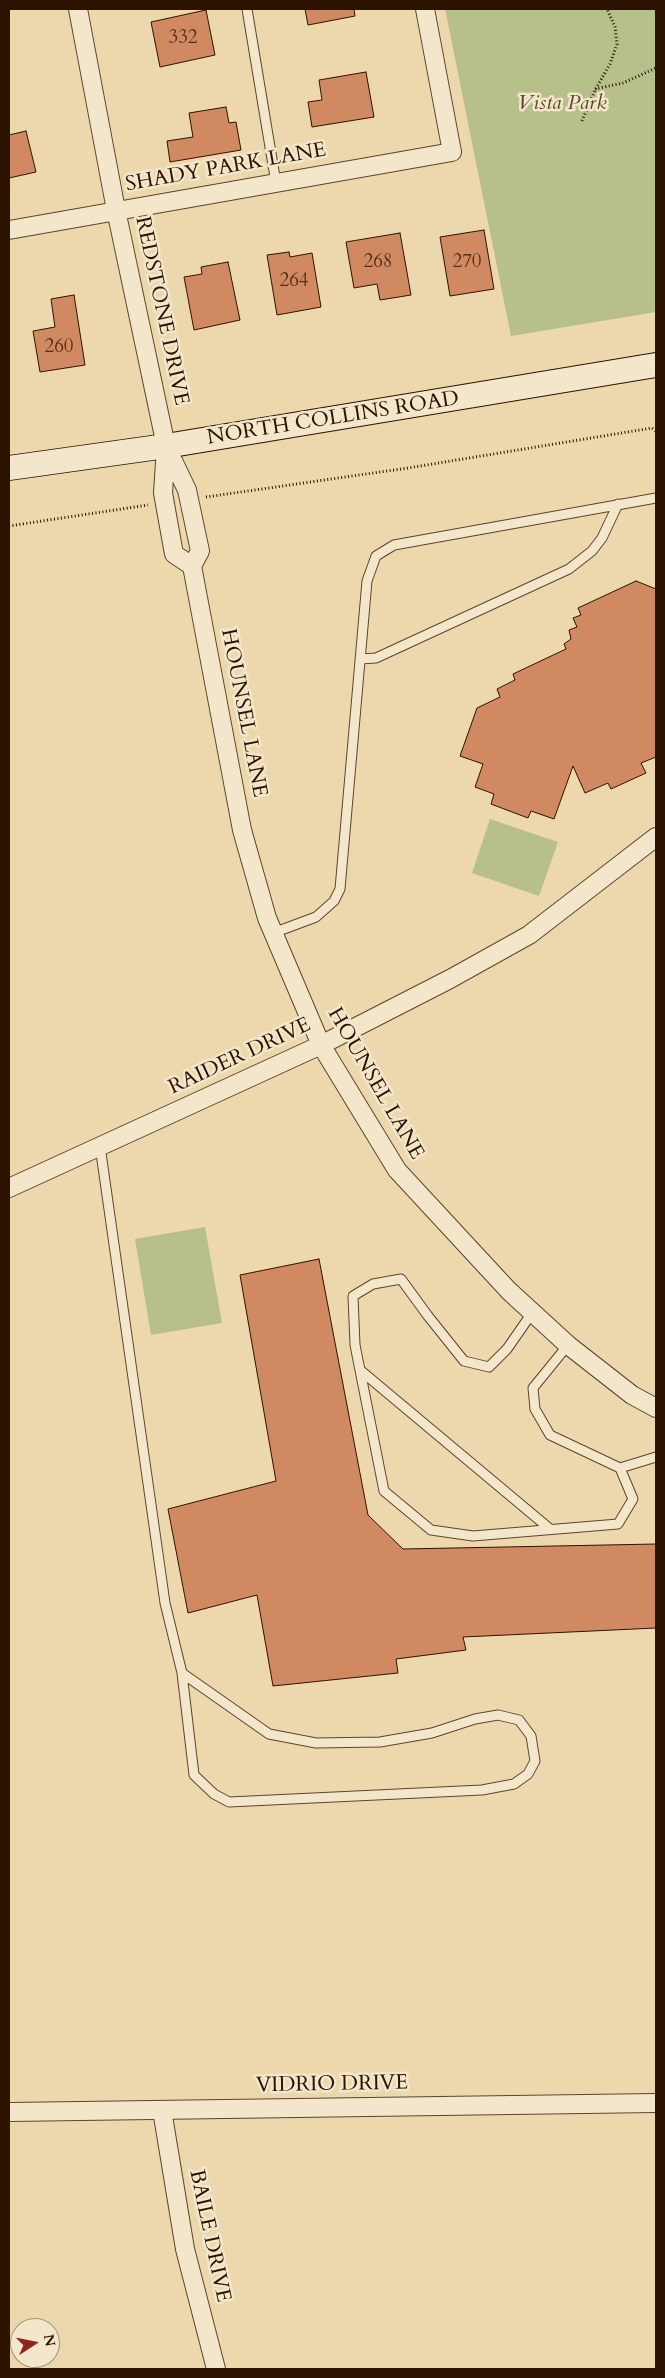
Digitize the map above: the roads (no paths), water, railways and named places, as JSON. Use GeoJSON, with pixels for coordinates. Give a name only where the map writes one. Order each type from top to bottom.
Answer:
{"type":"FeatureCollection","features":[{"type":"Feature","properties":{"kind":"street","name":"REDSTONE DRIVE"},"geometry":{"type":"LineString","coordinates":[[78,9],[116,210],[166,446]]}},
{"type":"Feature","properties":{"kind":"street","name":"SHADY PARK LANE"},"geometry":{"type":"LineString","coordinates":[[9,230],[452,152],[425,9]]}},
{"type":"Feature","properties":{"kind":"street","name":"NORTH COLLINS ROAD"},"geometry":{"type":"LineString","coordinates":[[9,468],[166,446],[656,365]]}},
{"type":"Feature","properties":{"kind":"street","name":"HOUNSEL LANE"},"geometry":{"type":"LineString","coordinates":[[166,446],[189,500],[200,551],[192,566],[242,830],[267,918],[321,1045],[397,1170],[509,1291],[532,1313],[568,1345],[632,1395],[656,1408]]}},
{"type":"Feature","properties":{"kind":"street"},"geometry":{"type":"LineString","coordinates":[[166,446],[163,494],[174,554],[192,566]]}},
{"type":"Feature","properties":{"kind":"street","name":"RAIDER DRIVE"},"geometry":{"type":"LineString","coordinates":[[9,1188],[321,1045],[450,979],[529,935],[656,837]]}},
{"type":"Feature","properties":{"kind":"street","name":"VIDRIO DRIVE"},"geometry":{"type":"LineString","coordinates":[[9,2112],[656,2103]]}},
{"type":"Feature","properties":{"kind":"street","name":"BAILE DRIVE"},"geometry":{"type":"LineString","coordinates":[[162,2110],[185,2249],[216,2369]]}},
{"type":"Feature","properties":{"kind":"lane"},"geometry":{"type":"LineString","coordinates":[[247,9],[276,183]]}},
{"type":"Feature","properties":{"kind":"lane"},"geometry":{"type":"LineString","coordinates":[[273,933],[316,917],[334,901],[340,889],[367,581],[376,556],[384,549],[394,545],[656,498]]}},
{"type":"Feature","properties":{"kind":"lane"},"geometry":{"type":"LineString","coordinates":[[360,658],[376,658],[568,569],[592,551],[602,538],[618,504]]}},
{"type":"Feature","properties":{"kind":"lane"},"geometry":{"type":"LineString","coordinates":[[100,1146],[165,1603],[182,1673],[194,1775],[214,1794],[229,1802],[482,1790],[514,1784],[528,1774],[535,1760],[531,1736],[519,1720],[498,1714],[475,1719],[432,1733],[380,1742],[316,1743],[269,1734],[182,1673]]}},
{"type":"Feature","properties":{"kind":"lane"},"geometry":{"type":"LineString","coordinates":[[532,1313],[506,1349],[489,1367],[464,1361],[428,1316],[402,1278],[373,1284],[353,1296],[355,1345],[384,1491],[408,1513],[431,1530],[474,1536],[618,1524],[633,1499],[620,1468],[550,1434],[535,1409],[533,1388],[568,1345]]}},
{"type":"Feature","properties":{"kind":"lane"},"geometry":{"type":"LineString","coordinates":[[360,1370],[550,1529]]}},
{"type":"Feature","properties":{"kind":"lane"},"geometry":{"type":"LineString","coordinates":[[620,1468],[656,1457]]}},
{"type":"Feature","properties":{"kind":"park label","name":"Vista Park"},"geometry":{"type":"Point","coordinates":[562,104]}}]}
